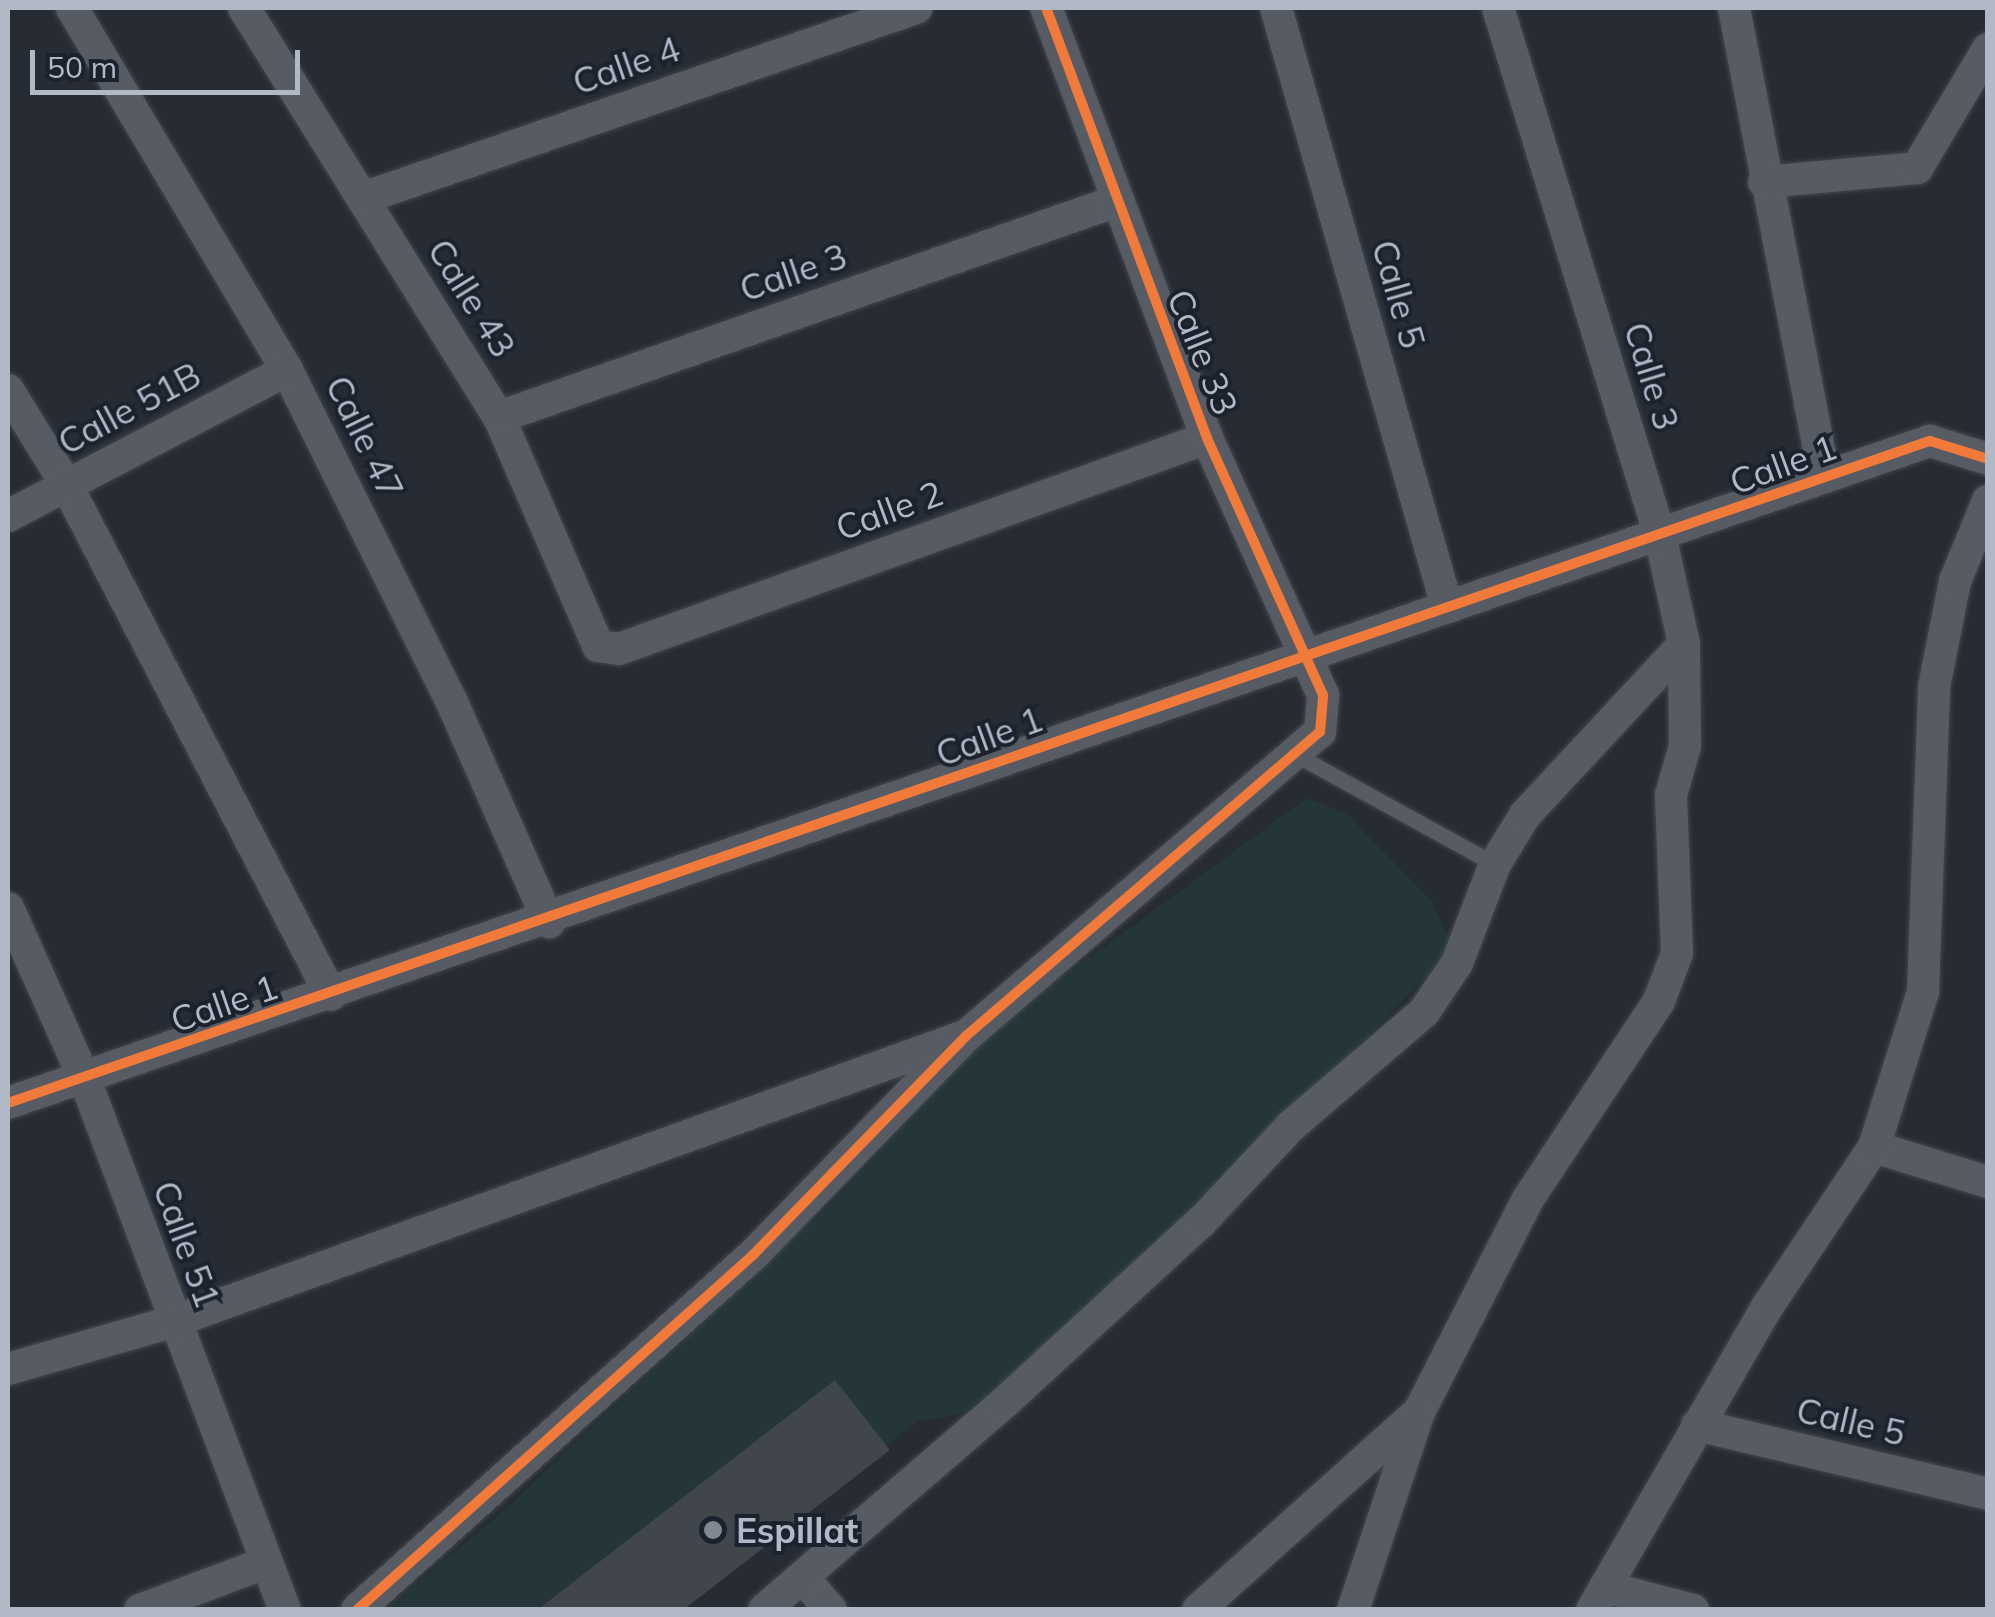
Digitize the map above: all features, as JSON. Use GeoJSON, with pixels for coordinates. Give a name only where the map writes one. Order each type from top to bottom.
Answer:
{"type":"FeatureCollection","features":[{"type":"Feature","properties":{"kind":"street","name":"Calle 47"},"geometry":{"type":"LineString","coordinates":[[72,8],[288,370],[451,700],[549,922]]}},
{"type":"Feature","properties":{"kind":"street","name":"Calle 43"},"geometry":{"type":"LineString","coordinates":[[244,8],[499,417],[598,646]]}},
{"type":"Feature","properties":{"kind":"street","name":"Calle 4"},"geometry":{"type":"LineString","coordinates":[[363,198],[916,8]]}},
{"type":"Feature","properties":{"kind":"street","name":"Calle 33"},"geometry":{"type":"LineString","coordinates":[[1046,8],[1114,202],[1207,438],[1323,694],[1320,732],[1300,757]]}},
{"type":"Feature","properties":{"kind":"street","name":"Calle 5"},"geometry":{"type":"LineString","coordinates":[[1276,8],[1446,603]]}},
{"type":"Feature","properties":{"kind":"street","name":"Calle 3"},"geometry":{"type":"LineString","coordinates":[[1419,1412],[1528,1199],[1659,1001],[1677,953],[1671,795],[1685,746],[1684,644],[1660,538],[1498,8]]}},
{"type":"Feature","properties":{"kind":"street"},"geometry":{"type":"LineString","coordinates":[[1734,8],[1764,182],[1824,477]]}},
{"type":"Feature","properties":{"kind":"street"},"geometry":{"type":"LineString","coordinates":[[1764,182],[1917,168],[1988,49]]}},
{"type":"Feature","properties":{"kind":"street","name":"Calle 3"},"geometry":{"type":"LineString","coordinates":[[499,417],[1114,202]]}},
{"type":"Feature","properties":{"kind":"street","name":"Calle 51B"},"geometry":{"type":"LineString","coordinates":[[8,516],[288,370]]}},
{"type":"Feature","properties":{"kind":"street"},"geometry":{"type":"LineString","coordinates":[[8,390],[68,486],[331,995]]}},
{"type":"Feature","properties":{"kind":"street","name":"Calle 2"},"geometry":{"type":"LineString","coordinates":[[598,646],[619,649],[1207,438]]}},
{"type":"Feature","properties":{"kind":"street","name":"Calle 1"},"geometry":{"type":"LineString","coordinates":[[8,1103],[549,922],[1446,603],[1660,538],[1930,441],[1988,459]]}},
{"type":"Feature","properties":{"kind":"street"},"geometry":{"type":"LineString","coordinates":[[1693,1610],[1599,1598],[1696,1425],[1874,1147],[1924,992],[1934,687],[1956,581],[1988,501]]}},
{"type":"Feature","properties":{"kind":"street"},"geometry":{"type":"LineString","coordinates":[[764,1610],[804,1579],[1424,1012],[1457,963],[1495,864],[1525,816],[1684,644]]}},
{"type":"Feature","properties":{"kind":"street"},"geometry":{"type":"LineString","coordinates":[[357,1610],[754,1254],[966,1036],[1300,757]]}},
{"type":"Feature","properties":{"kind":"street","name":"Calle 51"},"geometry":{"type":"LineString","coordinates":[[8,908],[85,1080],[172,1322],[285,1610]]}},
{"type":"Feature","properties":{"kind":"street"},"geometry":{"type":"LineString","coordinates":[[8,1370],[172,1322],[966,1036]]}},
{"type":"Feature","properties":{"kind":"street"},"geometry":{"type":"LineString","coordinates":[[1874,1147],[1988,1182]]}},
{"type":"Feature","properties":{"kind":"street"},"geometry":{"type":"LineString","coordinates":[[1198,1610],[1419,1412]]}},
{"type":"Feature","properties":{"kind":"street"},"geometry":{"type":"LineString","coordinates":[[1354,1610],[1419,1412]]}},
{"type":"Feature","properties":{"kind":"street","name":"Calle 5"},"geometry":{"type":"LineString","coordinates":[[1696,1425],[1988,1494]]}},
{"type":"Feature","properties":{"kind":"street"},"geometry":{"type":"LineString","coordinates":[[140,1610],[265,1563]]}},
{"type":"Feature","properties":{"kind":"street"},"geometry":{"type":"LineString","coordinates":[[804,1579],[831,1610]]}},
{"type":"Feature","properties":{"kind":"lane"},"geometry":{"type":"LineString","coordinates":[[1300,757],[1495,864]]}},
{"type":"Feature","properties":{"kind":"shaded area"},"geometry":{"type":"Polygon","coordinates":[[[1307,798],[1347,814],[1430,899],[1448,936],[1446,956],[1217,1189],[1011,1378],[964,1412],[918,1422],[656,1609],[385,1610],[501,1513],[844,1191],[957,1066],[1041,993],[1307,798]]]}},
{"type":"Feature","properties":{"kind":"building","name":"Espillat"},"geometry":{"type":"Polygon","coordinates":[[[835,1380],[890,1450],[683,1610],[537,1610],[835,1380]]]}},
{"type":"Feature","properties":{"kind":"cycle path"},"geometry":{"type":"LineString","coordinates":[[357,1610],[754,1254],[966,1036],[1320,732],[1323,695],[1207,438],[1046,8]]}},
{"type":"Feature","properties":{"kind":"cycle path"},"geometry":{"type":"LineString","coordinates":[[8,1103],[1930,441],[1988,459]]}},
{"type":"Feature","properties":{"kind":"place","name":"Espillat"},"geometry":{"type":"Point","coordinates":[713,1530]}}]}
